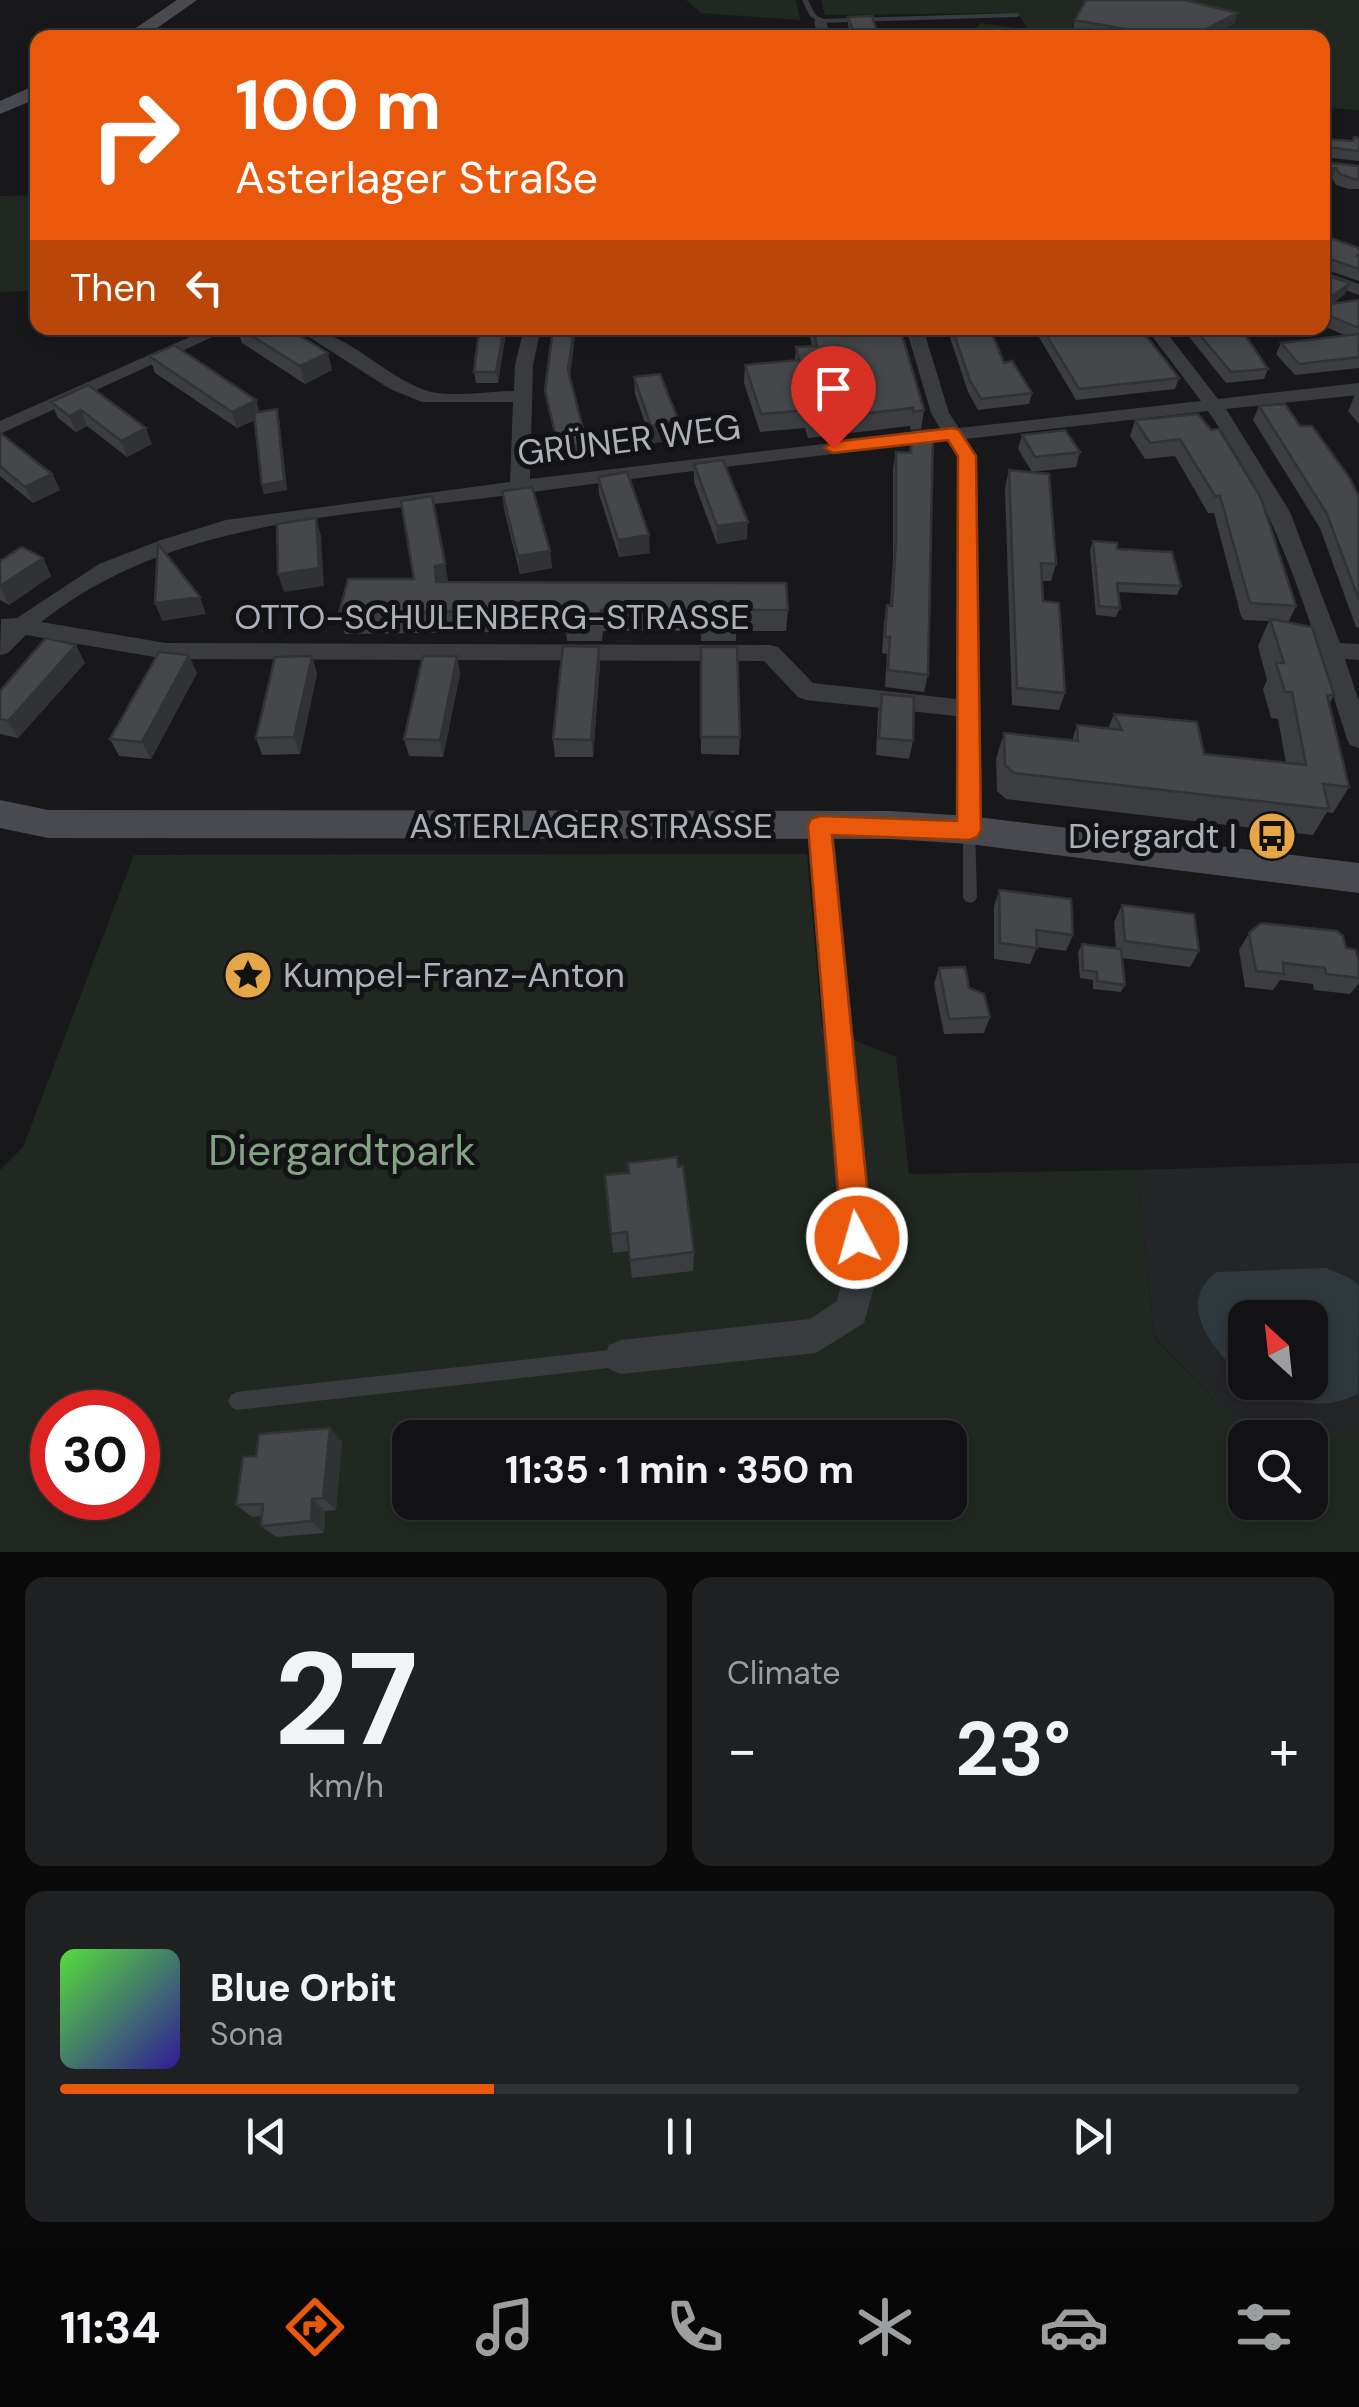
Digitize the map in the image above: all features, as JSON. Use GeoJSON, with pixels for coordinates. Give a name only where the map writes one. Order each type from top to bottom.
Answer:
{"type":"FeatureCollection","features":[{"type":"Feature","properties":{"kind":"main road"},"geometry":{"type":"LineString","coordinates":[[142,30],[189,0]]}},
{"type":"Feature","properties":{"kind":"main road"},"geometry":{"type":"LineString","coordinates":[[0,108],[30,94]]}},
{"type":"Feature","properties":{"kind":"main road","name":"ASTERLAGER STRASSE"},"geometry":{"type":"LineString","coordinates":[[0,814],[48,824],[820,826],[969,830],[1359,878]]}},
{"type":"Feature","properties":{"kind":"street"},"geometry":{"type":"LineString","coordinates":[[820,21],[823,30]]}},
{"type":"Feature","properties":{"kind":"street"},"geometry":{"type":"LineString","coordinates":[[1330,279],[1359,290]]}},
{"type":"Feature","properties":{"kind":"street"},"geometry":{"type":"LineString","coordinates":[[0,428],[207,335]]}},
{"type":"Feature","properties":{"kind":"street"},"geometry":{"type":"LineString","coordinates":[[315,335],[397,385],[429,398],[523,396]]}},
{"type":"Feature","properties":{"kind":"street"},"geometry":{"type":"LineString","coordinates":[[520,486],[524,365],[531,335]]}},
{"type":"Feature","properties":{"kind":"street"},"geometry":{"type":"LineString","coordinates":[[916,335],[940,413],[967,456],[969,830]]}},
{"type":"Feature","properties":{"kind":"street"},"geometry":{"type":"LineString","coordinates":[[1159,335],[1214,405],[1259,473],[1293,540],[1359,739]]}},
{"type":"Feature","properties":{"kind":"street","name":"GRÜNER WEG"},"geometry":{"type":"LineString","coordinates":[[0,648],[10,624],[67,590],[166,544],[233,525],[953,434],[1359,390]]}},
{"type":"Feature","properties":{"kind":"street","name":"OTTO-SCHULENBERG-STRASSE"},"geometry":{"type":"LineString","coordinates":[[10,624],[166,651],[770,653],[806,691],[969,710]]}},
{"type":"Feature","properties":{"kind":"street"},"geometry":{"type":"LineString","coordinates":[[1330,650],[1359,652]]}},
{"type":"Feature","properties":{"kind":"street"},"geometry":{"type":"LineString","coordinates":[[621,1357],[816,1336],[852,1311],[860,1276],[820,826]]}},
{"type":"Feature","properties":{"kind":"lane"},"geometry":{"type":"LineString","coordinates":[[805,0],[812,15],[820,21],[1017,15]]}},
{"type":"Feature","properties":{"kind":"lane"},"geometry":{"type":"LineString","coordinates":[[969,830],[970,897]]}},
{"type":"Feature","properties":{"kind":"lane"},"geometry":{"type":"LineString","coordinates":[[237,1401],[621,1357]]}},
{"type":"Feature","properties":{"kind":"shaded area"},"geometry":{"type":"Polygon","coordinates":[[[1359,1163],[1359,1428],[1328,1430],[1328,1420],[1233,1420],[1154,1336],[1137,1170],[1359,1163]]]}},
{"type":"Feature","properties":{"kind":"shaded area"},"geometry":{"type":"Polygon","coordinates":[[[1326,1268],[1350,1278],[1359,1286],[1358,1394],[1331,1403],[1291,1400],[1328,1400],[1328,1300],[1228,1300],[1228,1362],[1211,1342],[1199,1313],[1204,1284],[1217,1272],[1326,1268]]]}},
{"type":"Feature","properties":{"kind":"green space"},"geometry":{"type":"Polygon","coordinates":[[[686,0],[796,0],[800,20],[701,13],[686,0]]]}},
{"type":"Feature","properties":{"kind":"green space"},"geometry":{"type":"Polygon","coordinates":[[[821,0],[1359,0],[1359,110],[1330,108],[1330,30],[1028,30],[1018,13],[825,15],[821,0]]]}},
{"type":"Feature","properties":{"kind":"green space"},"geometry":{"type":"Polygon","coordinates":[[[981,23],[1028,30],[974,30],[981,23]]]}},
{"type":"Feature","properties":{"kind":"green space"},"geometry":{"type":"Polygon","coordinates":[[[30,195],[30,291],[0,292],[0,196],[30,195]]]}},
{"type":"Feature","properties":{"kind":"green space","name":"Diergardtpark"},"geometry":{"type":"Polygon","coordinates":[[[807,854],[822,1027],[896,1057],[909,1174],[1137,1170],[1154,1337],[1233,1420],[1228,1420],[1228,1520],[1328,1520],[1328,1430],[1359,1428],[1359,1552],[0,1552],[0,1170],[23,1147],[134,855],[807,854]]]}},
{"type":"Feature","properties":{"kind":"building"},"geometry":{"type":"Polygon","coordinates":[[[1086,0],[1185,0],[1237,13],[1204,30],[1130,30],[1075,20],[1086,0]]]}},
{"type":"Feature","properties":{"kind":"building"},"geometry":{"type":"Polygon","coordinates":[[[872,16],[876,30],[853,30],[848,17],[872,16]]]}},
{"type":"Feature","properties":{"kind":"building"},"geometry":{"type":"Polygon","coordinates":[[[1359,138],[1359,151],[1330,147],[1330,139],[1359,138]]]}},
{"type":"Feature","properties":{"kind":"building"},"geometry":{"type":"Polygon","coordinates":[[[1330,163],[1359,166],[1359,179],[1340,174],[1336,168],[1330,170],[1330,163]]]}},
{"type":"Feature","properties":{"kind":"building"},"geometry":{"type":"Polygon","coordinates":[[[1330,238],[1359,248],[1359,269],[1330,259],[1330,238]]]}},
{"type":"Feature","properties":{"kind":"building"},"geometry":{"type":"Polygon","coordinates":[[[1330,276],[1350,283],[1330,298],[1330,276]]]}},
{"type":"Feature","properties":{"kind":"building"},"geometry":{"type":"Polygon","coordinates":[[[1359,300],[1359,328],[1330,316],[1330,304],[1359,300]]]}},
{"type":"Feature","properties":{"kind":"building"},"geometry":{"type":"Polygon","coordinates":[[[1359,334],[1359,357],[1299,364],[1281,343],[1359,334]]]}},
{"type":"Feature","properties":{"kind":"building"},"geometry":{"type":"Polygon","coordinates":[[[250,335],[298,335],[328,353],[300,366],[250,335]]]}},
{"type":"Feature","properties":{"kind":"building"},"geometry":{"type":"Polygon","coordinates":[[[479,335],[503,335],[496,372],[474,372],[479,335]]]}},
{"type":"Feature","properties":{"kind":"building"},"geometry":{"type":"Polygon","coordinates":[[[552,335],[573,335],[568,370],[587,444],[558,447],[545,390],[552,335]]]}},
{"type":"Feature","properties":{"kind":"building"},"geometry":{"type":"Polygon","coordinates":[[[815,335],[902,335],[924,410],[809,420],[807,410],[761,414],[745,365],[799,360],[796,347],[817,346],[815,335]]]}},
{"type":"Feature","properties":{"kind":"building"},"geometry":{"type":"Polygon","coordinates":[[[954,335],[993,335],[1004,363],[1012,361],[1032,393],[981,399],[970,381],[954,335]]]}},
{"type":"Feature","properties":{"kind":"building"},"geometry":{"type":"Polygon","coordinates":[[[1046,335],[1145,335],[1179,378],[1079,389],[1046,335]]]}},
{"type":"Feature","properties":{"kind":"building"},"geometry":{"type":"Polygon","coordinates":[[[1200,335],[1245,335],[1268,369],[1231,372],[1200,335]]]}},
{"type":"Feature","properties":{"kind":"building"},"geometry":{"type":"Polygon","coordinates":[[[174,345],[256,400],[232,412],[149,356],[174,345]]]}},
{"type":"Feature","properties":{"kind":"building"},"geometry":{"type":"Polygon","coordinates":[[[660,374],[679,422],[651,426],[634,377],[660,374]]]}},
{"type":"Feature","properties":{"kind":"building"},"geometry":{"type":"Polygon","coordinates":[[[88,385],[146,428],[121,441],[81,410],[69,416],[51,402],[88,385]]]}},
{"type":"Feature","properties":{"kind":"building"},"geometry":{"type":"Polygon","coordinates":[[[1285,404],[1300,426],[1312,426],[1359,497],[1359,600],[1327,514],[1259,406],[1285,404]]]}},
{"type":"Feature","properties":{"kind":"building"},"geometry":{"type":"Polygon","coordinates":[[[277,409],[284,481],[262,485],[254,413],[277,409]]]}},
{"type":"Feature","properties":{"kind":"building"},"geometry":{"type":"Polygon","coordinates":[[[1198,414],[1211,430],[1219,429],[1261,498],[1296,606],[1251,603],[1220,496],[1215,496],[1180,439],[1150,443],[1135,420],[1198,414]]]}},
{"type":"Feature","properties":{"kind":"building"},"geometry":{"type":"Polygon","coordinates":[[[929,430],[933,434],[928,675],[888,670],[890,637],[885,637],[887,605],[892,606],[896,542],[896,452],[911,453],[912,432],[929,430]]]}},
{"type":"Feature","properties":{"kind":"building"},"geometry":{"type":"Polygon","coordinates":[[[1065,430],[1080,452],[1035,457],[1022,435],[1065,430]]]}},
{"type":"Feature","properties":{"kind":"building"},"geometry":{"type":"Polygon","coordinates":[[[0,433],[52,474],[25,487],[0,466],[0,433]]]}},
{"type":"Feature","properties":{"kind":"building"},"geometry":{"type":"Polygon","coordinates":[[[723,460],[748,522],[717,526],[694,464],[723,460]]]}},
{"type":"Feature","properties":{"kind":"building"},"geometry":{"type":"Polygon","coordinates":[[[1009,470],[1049,474],[1056,564],[1041,563],[1043,601],[1059,603],[1065,693],[1017,688],[1009,470]]]}},
{"type":"Feature","properties":{"kind":"building"},"geometry":{"type":"Polygon","coordinates":[[[627,472],[649,535],[618,540],[598,477],[627,472]]]}},
{"type":"Feature","properties":{"kind":"building"},"geometry":{"type":"Polygon","coordinates":[[[532,487],[550,551],[518,556],[502,491],[532,487]]]}},
{"type":"Feature","properties":{"kind":"building"},"geometry":{"type":"Polygon","coordinates":[[[432,496],[445,564],[435,566],[436,582],[786,583],[788,610],[737,610],[737,620],[701,620],[701,610],[601,610],[600,620],[565,620],[566,610],[339,613],[348,579],[414,579],[401,501],[432,496]]]}},
{"type":"Feature","properties":{"kind":"building"},"geometry":{"type":"Polygon","coordinates":[[[316,518],[319,568],[278,574],[277,524],[316,518]]]}},
{"type":"Feature","properties":{"kind":"building"},"geometry":{"type":"Polygon","coordinates":[[[1093,541],[1117,543],[1117,549],[1172,552],[1181,586],[1117,583],[1120,608],[1099,606],[1093,541]]]}},
{"type":"Feature","properties":{"kind":"building"},"geometry":{"type":"Polygon","coordinates":[[[158,544],[200,597],[155,603],[158,544]]]}},
{"type":"Feature","properties":{"kind":"building"},"geometry":{"type":"Polygon","coordinates":[[[22,547],[43,558],[0,586],[0,561],[22,547]]]}},
{"type":"Feature","properties":{"kind":"building"},"geometry":{"type":"Polygon","coordinates":[[[1270,619],[1312,627],[1334,695],[1327,695],[1349,787],[1323,784],[1329,809],[1014,773],[1005,765],[1004,733],[1078,741],[1077,725],[1122,730],[1114,714],[1197,722],[1204,754],[1306,765],[1292,692],[1285,692],[1276,663],[1284,663],[1270,619]]]}},
{"type":"Feature","properties":{"kind":"building"},"geometry":{"type":"Polygon","coordinates":[[[46,638],[76,645],[8,721],[0,719],[0,691],[46,638]]]}},
{"type":"Feature","properties":{"kind":"building"},"geometry":{"type":"Polygon","coordinates":[[[563,646],[599,647],[591,740],[553,739],[563,646]]]}},
{"type":"Feature","properties":{"kind":"building"},"geometry":{"type":"Polygon","coordinates":[[[701,647],[737,647],[740,737],[701,737],[701,647]]]}},
{"type":"Feature","properties":{"kind":"building"},"geometry":{"type":"Polygon","coordinates":[[[159,652],[189,655],[142,742],[110,739],[159,652]]]}},
{"type":"Feature","properties":{"kind":"building"},"geometry":{"type":"Polygon","coordinates":[[[312,656],[294,737],[256,738],[275,657],[312,656]]]}},
{"type":"Feature","properties":{"kind":"building"},"geometry":{"type":"Polygon","coordinates":[[[423,656],[457,656],[440,740],[404,739],[423,656]]]}},
{"type":"Feature","properties":{"kind":"building"},"geometry":{"type":"Polygon","coordinates":[[[882,694],[914,697],[913,741],[879,738],[882,694]]]}},
{"type":"Feature","properties":{"kind":"building"},"geometry":{"type":"Polygon","coordinates":[[[999,890],[1071,899],[1073,935],[1036,930],[1037,948],[1000,943],[999,890]]]}},
{"type":"Feature","properties":{"kind":"building"},"geometry":{"type":"Polygon","coordinates":[[[1122,905],[1194,914],[1199,951],[1125,941],[1122,905]]]}},
{"type":"Feature","properties":{"kind":"building"},"geometry":{"type":"Polygon","coordinates":[[[1261,923],[1337,931],[1346,948],[1356,950],[1359,978],[1326,974],[1325,968],[1283,963],[1284,974],[1256,971],[1249,933],[1261,923]]]}},
{"type":"Feature","properties":{"kind":"building"},"geometry":{"type":"Polygon","coordinates":[[[1082,944],[1121,949],[1125,985],[1097,981],[1097,972],[1083,970],[1082,944]]]}},
{"type":"Feature","properties":{"kind":"building"},"geometry":{"type":"Polygon","coordinates":[[[965,967],[969,988],[984,994],[990,1017],[949,1019],[939,968],[965,967]]]}},
{"type":"Feature","properties":{"kind":"building"},"geometry":{"type":"Polygon","coordinates":[[[677,1157],[678,1167],[683,1166],[694,1252],[630,1260],[627,1232],[611,1234],[605,1175],[629,1173],[628,1163],[677,1157]]]}},
{"type":"Feature","properties":{"kind":"building"},"geometry":{"type":"Polygon","coordinates":[[[330,1428],[323,1498],[312,1499],[311,1521],[261,1526],[263,1504],[236,1505],[243,1457],[256,1456],[259,1434],[330,1428]]]}},
{"type":"Feature","properties":{"kind":"place","name":"Diergardt I"},"geometry":{"type":"Point","coordinates":[1272,836]}},
{"type":"Feature","properties":{"kind":"place","name":"Kumpel-Franz-Anton"},"geometry":{"type":"Point","coordinates":[248,975]}},
{"type":"Feature","properties":{"kind":"route"},"geometry":{"type":"LineString","coordinates":[[833,448],[953,434],[967,456],[969,830],[820,826],[857,1238]]}}]}
